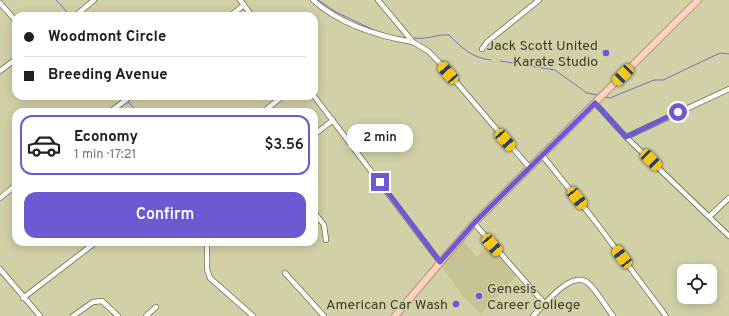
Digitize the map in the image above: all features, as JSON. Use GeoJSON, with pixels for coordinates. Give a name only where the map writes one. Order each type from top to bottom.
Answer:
{"type":"FeatureCollection","features":[{"type":"Feature","properties":{"kind":"main road"},"geometry":{"type":"LineString","coordinates":[[395,316],[474,224],[529,167],[698,0]]}},
{"type":"Feature","properties":{"kind":"street"},"geometry":{"type":"LineString","coordinates":[[80,12],[94,0]]}},
{"type":"Feature","properties":{"kind":"street"},"geometry":{"type":"LineString","coordinates":[[240,0],[249,12]]}},
{"type":"Feature","properties":{"kind":"street"},"geometry":{"type":"LineString","coordinates":[[313,0],[322,8],[356,27],[394,40],[414,42]]}},
{"type":"Feature","properties":{"kind":"street"},"geometry":{"type":"LineString","coordinates":[[378,0],[414,42],[428,51],[438,62],[529,167]]}},
{"type":"Feature","properties":{"kind":"street"},"geometry":{"type":"LineString","coordinates":[[482,49],[487,42],[539,0]]}},
{"type":"Feature","properties":{"kind":"street"},"geometry":{"type":"LineString","coordinates":[[0,3],[12,16]]}},
{"type":"Feature","properties":{"kind":"street"},"geometry":{"type":"LineString","coordinates":[[235,12],[244,5]]}},
{"type":"Feature","properties":{"kind":"street"},"geometry":{"type":"LineString","coordinates":[[0,71],[12,62]]}},
{"type":"Feature","properties":{"kind":"street"},"geometry":{"type":"LineString","coordinates":[[626,137],[729,89]]}},
{"type":"Feature","properties":{"kind":"street"},"geometry":{"type":"LineString","coordinates":[[115,108],[126,100]]}},
{"type":"Feature","properties":{"kind":"street"},"geometry":{"type":"LineString","coordinates":[[268,108],[278,100]]}},
{"type":"Feature","properties":{"kind":"street"},"geometry":{"type":"LineString","coordinates":[[317,100],[440,262]]}},
{"type":"Feature","properties":{"kind":"street"},"geometry":{"type":"LineString","coordinates":[[595,103],[626,137],[710,216],[729,236]]}},
{"type":"Feature","properties":{"kind":"street"},"geometry":{"type":"LineString","coordinates":[[318,132],[333,120]]}},
{"type":"Feature","properties":{"kind":"street"},"geometry":{"type":"LineString","coordinates":[[542,155],[595,221],[666,316]]}},
{"type":"Feature","properties":{"kind":"street"},"geometry":{"type":"LineString","coordinates":[[0,198],[12,188]]}},
{"type":"Feature","properties":{"kind":"street"},"geometry":{"type":"LineString","coordinates":[[710,216],[729,198]]}},
{"type":"Feature","properties":{"kind":"street"},"geometry":{"type":"LineString","coordinates":[[318,217],[324,225],[326,240]]}},
{"type":"Feature","properties":{"kind":"street"},"geometry":{"type":"LineString","coordinates":[[474,224],[544,304]]}},
{"type":"Feature","properties":{"kind":"street"},"geometry":{"type":"LineString","coordinates":[[23,298],[91,246]]}},
{"type":"Feature","properties":{"kind":"street"},"geometry":{"type":"LineString","coordinates":[[207,246],[207,268],[210,278],[253,316]]}},
{"type":"Feature","properties":{"kind":"street"},"geometry":{"type":"LineString","coordinates":[[0,269],[23,298],[40,316]]}},
{"type":"Feature","properties":{"kind":"street"},"geometry":{"type":"LineString","coordinates":[[285,273],[324,316]]}},
{"type":"Feature","properties":{"kind":"street"},"geometry":{"type":"LineString","coordinates":[[533,316],[568,283],[576,279],[582,280],[590,286],[613,316]]}},
{"type":"Feature","properties":{"kind":"street"},"geometry":{"type":"LineString","coordinates":[[73,316],[93,302],[102,301],[118,316]]}},
{"type":"Feature","properties":{"kind":"street"},"geometry":{"type":"LineString","coordinates":[[146,316],[156,307]]}},
{"type":"Feature","properties":{"kind":"shaded area"},"geometry":{"type":"Polygon","coordinates":[[[463,241],[477,257],[489,244],[517,275],[481,314],[464,297],[441,266],[463,241]]]}},
{"type":"Feature","properties":{"kind":"waterway"},"geometry":{"type":"LineString","coordinates":[[56,0],[67,12]]}},
{"type":"Feature","properties":{"kind":"waterway"},"geometry":{"type":"LineString","coordinates":[[318,0],[336,12],[376,31]]}},
{"type":"Feature","properties":{"kind":"waterway"},"geometry":{"type":"LineString","coordinates":[[414,38],[449,35],[473,55],[491,60]]}},
{"type":"Feature","properties":{"kind":"waterway"},"geometry":{"type":"LineString","coordinates":[[398,37],[406,38]]}},
{"type":"Feature","properties":{"kind":"waterway"},"geometry":{"type":"LineString","coordinates":[[605,97],[610,98],[654,80],[663,80],[720,53],[729,54]]}},
{"type":"Feature","properties":{"kind":"waterway"},"geometry":{"type":"LineString","coordinates":[[500,61],[555,70],[587,93],[597,95]]}},
{"type":"Feature","properties":{"kind":"waterway"},"geometry":{"type":"LineString","coordinates":[[128,102],[134,108]]}},
{"type":"Feature","properties":{"kind":"place","name":"Jack Scott United Karate Studio"},"geometry":{"type":"Point","coordinates":[606,53]}},
{"type":"Feature","properties":{"kind":"place","name":"Genesis Career College"},"geometry":{"type":"Point","coordinates":[479,296]}},
{"type":"Feature","properties":{"kind":"place","name":"American Car Wash"},"geometry":{"type":"Point","coordinates":[456,304]}},
{"type":"Feature","properties":{"kind":"route"},"geometry":{"type":"LineString","coordinates":[[380,182],[440,262],[476,221],[595,103],[626,137],[678,112]]}}]}
